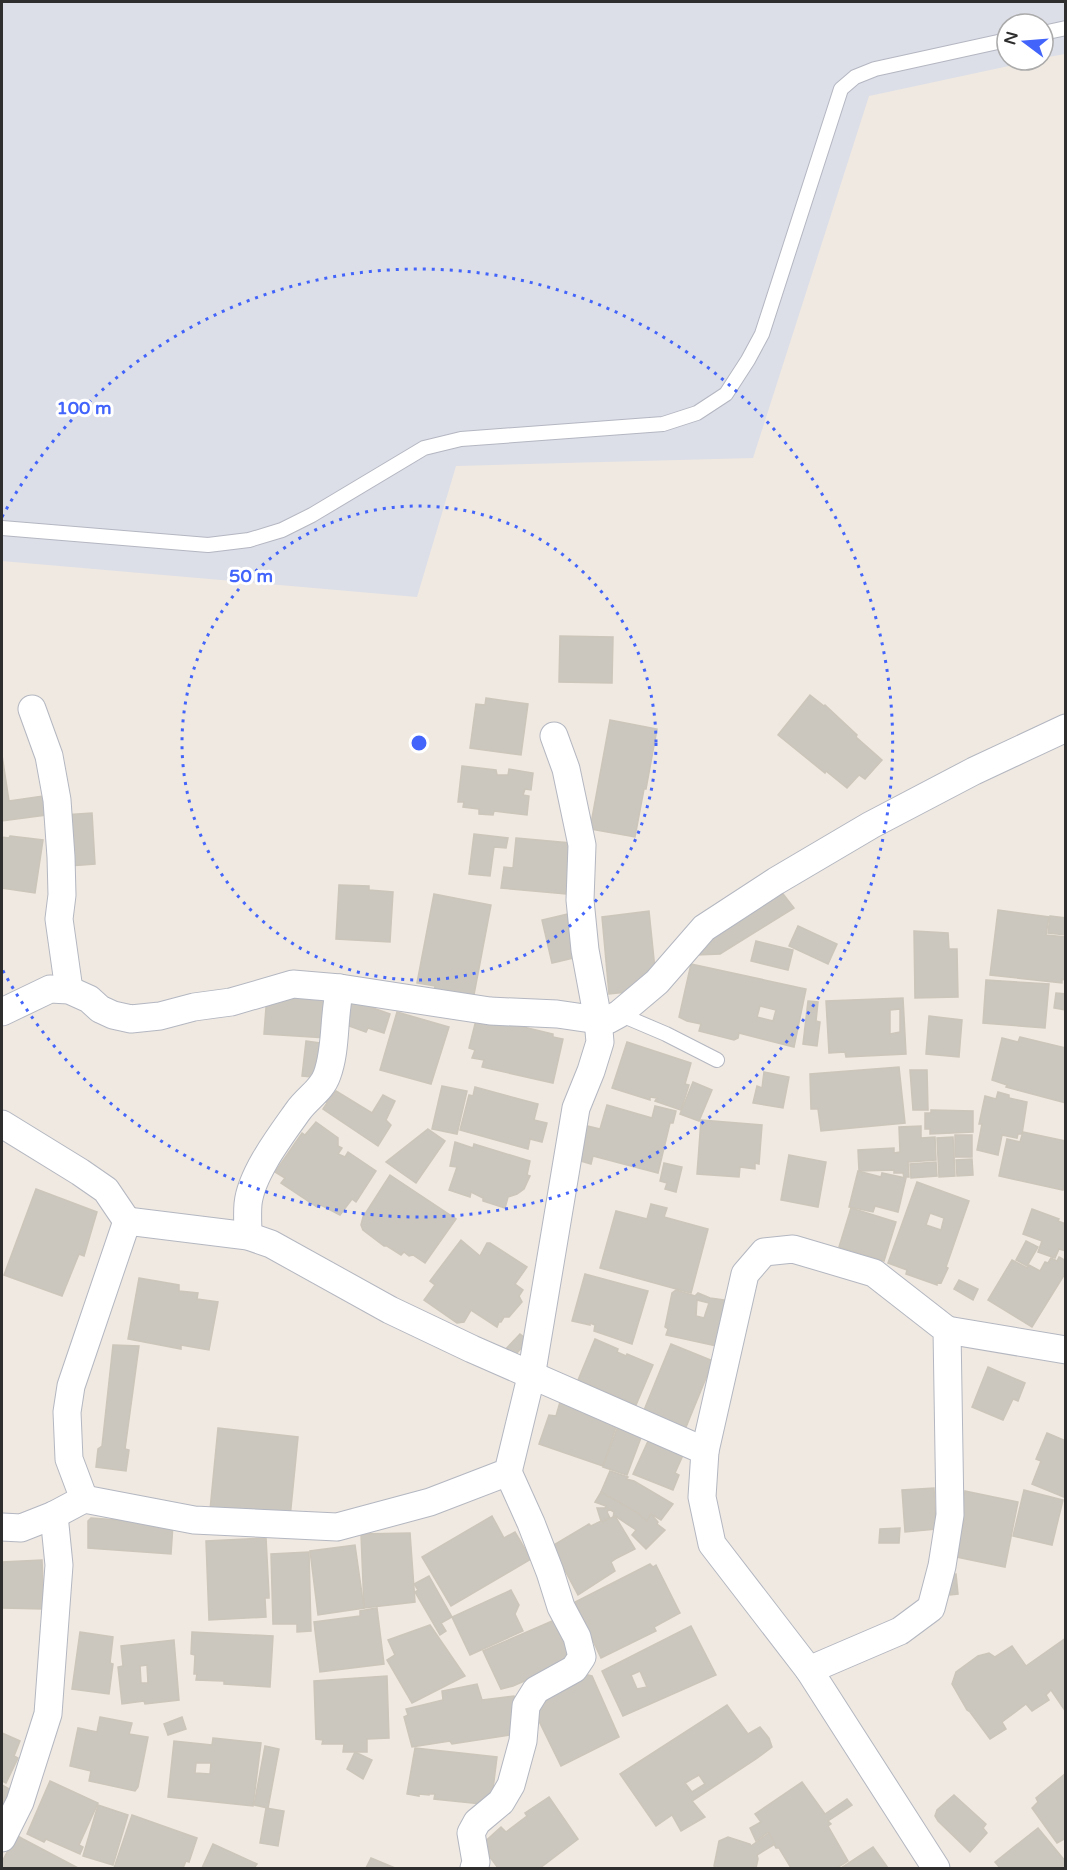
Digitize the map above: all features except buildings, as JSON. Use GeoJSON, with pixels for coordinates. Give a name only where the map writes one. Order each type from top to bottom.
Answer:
{"type":"FeatureCollection","features":[{"type":"Feature","properties":{"kind":"street"},"geometry":{"type":"LineString","coordinates":[[32,709],[49,756],[57,800],[62,895],[59,920],[69,990]]}},
{"type":"Feature","properties":{"kind":"street"},"geometry":{"type":"LineString","coordinates":[[474,1869],[476,1862],[471,1833],[477,1822],[501,1802],[510,1785],[523,1741],[526,1706],[536,1690],[574,1669],[582,1657],[577,1637],[561,1607],[531,1523],[508,1472],[531,1377],[576,1108],[609,1017],[657,982],[704,928],[776,881],[871,825],[1065,728]]}},
{"type":"Feature","properties":{"kind":"street"},"geometry":{"type":"LineString","coordinates":[[554,736],[566,769],[582,845],[580,900],[584,940],[609,1017]]}},
{"type":"Feature","properties":{"kind":"street"},"geometry":{"type":"LineString","coordinates":[[2,1012],[50,989],[69,990],[89,999],[100,1009],[131,1019],[160,1016],[194,1007],[231,1002],[293,984],[340,988],[490,1011],[609,1017]]}},
{"type":"Feature","properties":{"kind":"street"},"geometry":{"type":"LineString","coordinates":[[248,1236],[248,1202],[267,1156],[327,1076],[332,1055],[336,1002],[340,988]]}},
{"type":"Feature","properties":{"kind":"street"},"geometry":{"type":"LineString","coordinates":[[2,1124],[106,1190],[127,1221],[248,1236],[271,1244],[390,1310],[531,1377],[705,1451]]}},
{"type":"Feature","properties":{"kind":"street"},"geometry":{"type":"LineString","coordinates":[[84,1499],[69,1459],[67,1412],[71,1386],[127,1221]]}},
{"type":"Feature","properties":{"kind":"street"},"geometry":{"type":"LineString","coordinates":[[936,1869],[809,1670],[712,1544],[702,1497],[705,1451],[745,1274],[764,1251],[793,1249],[874,1273],[947,1330],[1065,1350]]}},
{"type":"Feature","properties":{"kind":"street"},"geometry":{"type":"LineString","coordinates":[[809,1670],[900,1631],[931,1608],[942,1566],[950,1515],[947,1330]]}},
{"type":"Feature","properties":{"kind":"street"},"geometry":{"type":"LineString","coordinates":[[2,1527],[21,1528],[54,1515],[84,1499],[194,1520],[337,1527],[430,1502],[508,1472]]}},
{"type":"Feature","properties":{"kind":"street"},"geometry":{"type":"LineString","coordinates":[[2,1838],[20,1802],[48,1714],[59,1565],[54,1515]]}},
{"type":"Feature","properties":{"kind":"lane"},"geometry":{"type":"LineString","coordinates":[[2,528],[208,545],[249,540],[282,530],[312,515],[424,448],[461,439],[663,424],[697,413],[726,394],[762,334],[841,89],[855,77],[875,69],[995,43]]}},
{"type":"Feature","properties":{"kind":"lane"},"geometry":{"type":"LineString","coordinates":[[609,1017],[666,1034],[717,1060]]}},
{"type":"Feature","properties":{"kind":"shaded area"},"geometry":{"type":"Polygon","coordinates":[[[2,2],[1065,2],[1065,54],[1055,56],[1055,12],[995,12],[995,69],[869,96],[753,458],[456,466],[417,597],[2,561],[2,2]]]}}]}
